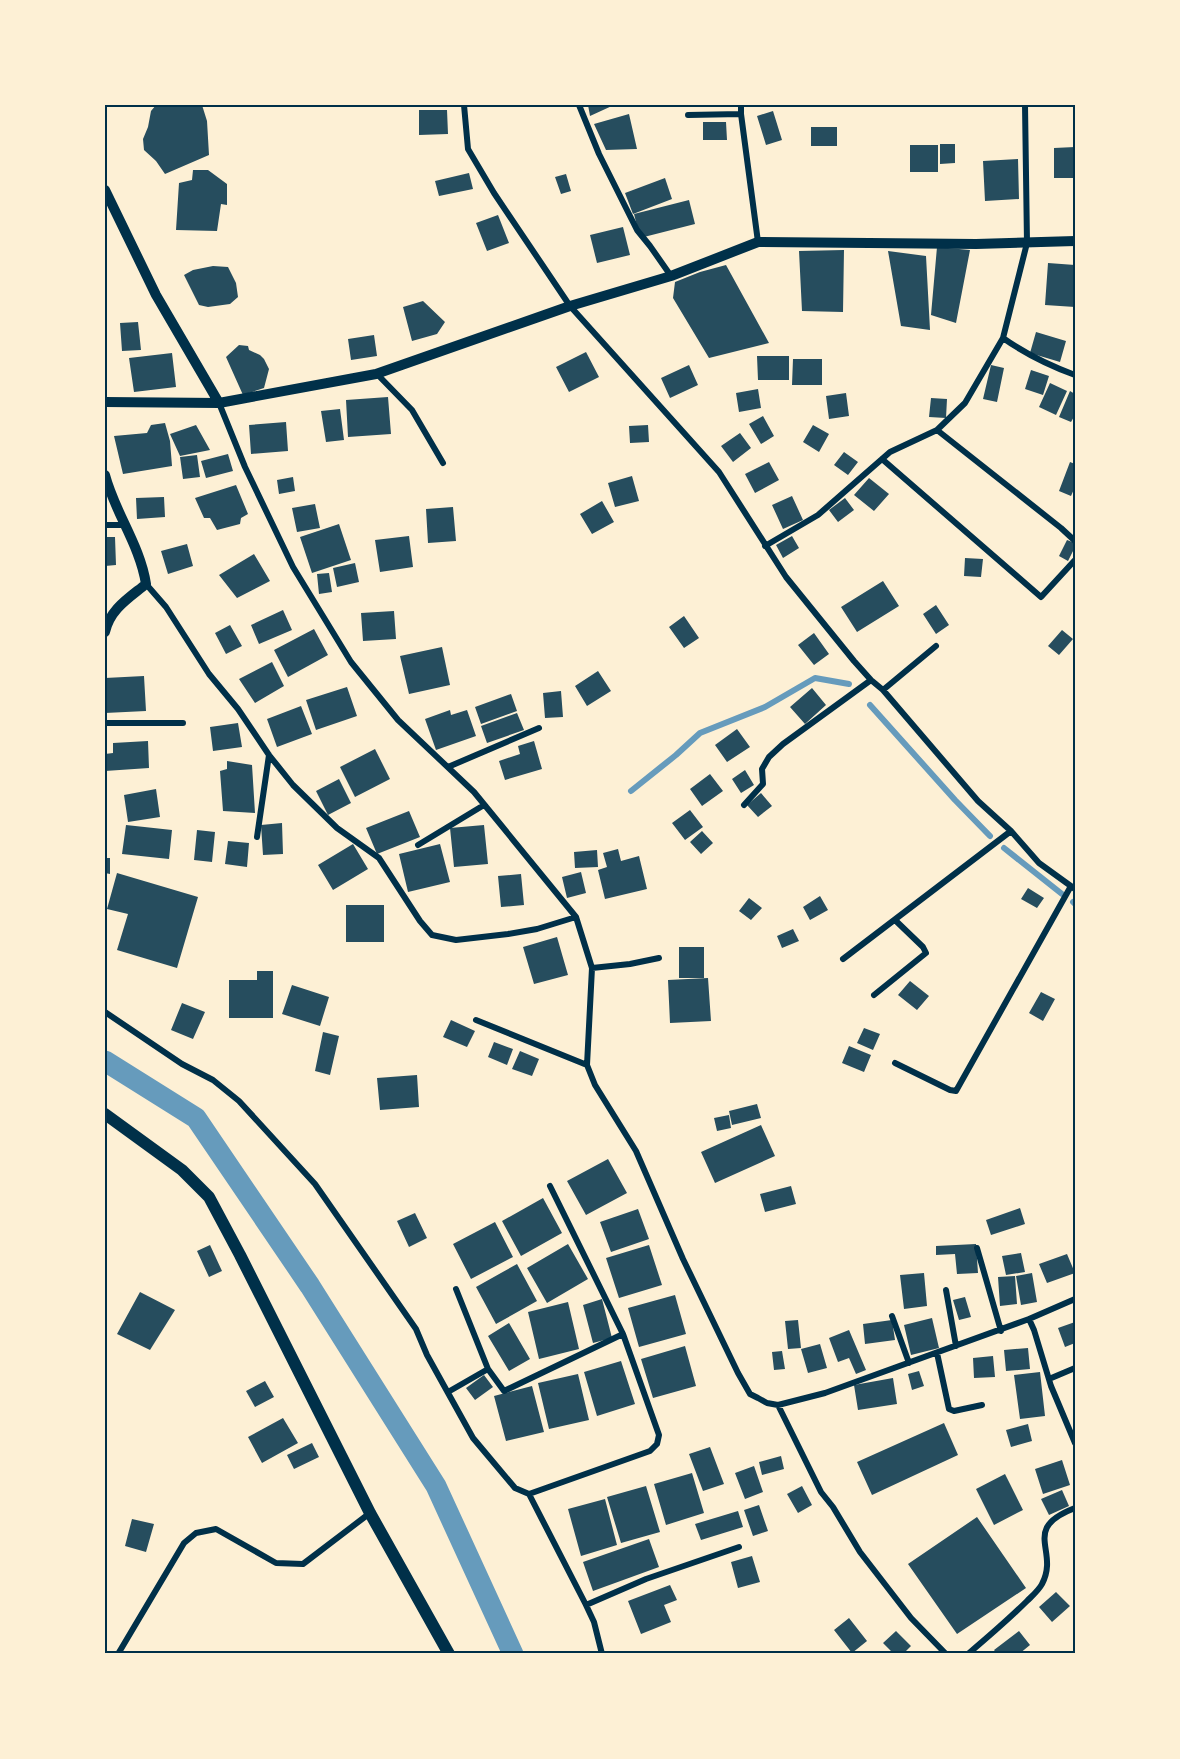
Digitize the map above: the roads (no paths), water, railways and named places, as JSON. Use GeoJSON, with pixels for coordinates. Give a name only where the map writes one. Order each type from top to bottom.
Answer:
{"type":"FeatureCollection","features":[{"type":"Feature","properties":{"kind":"main road"},"geometry":{"type":"LineString","coordinates":[[105,1114],[182,1170],[209,1197],[370,1513],[449,1654]]}},
{"type":"Feature","properties":{"kind":"street"},"geometry":{"type":"LineString","coordinates":[[464,105],[468,149],[494,193],[570,306],[719,472],[786,577],[871,680],[883,690],[978,801],[1011,831],[1039,863],[1073,888],[956,1091],[895,1063]]}},
{"type":"Feature","properties":{"kind":"street"},"geometry":{"type":"LineString","coordinates":[[579,105],[599,154],[632,222],[671,276]]}},
{"type":"Feature","properties":{"kind":"street"},"geometry":{"type":"LineString","coordinates":[[741,105],[758,242]]}},
{"type":"Feature","properties":{"kind":"street"},"geometry":{"type":"LineString","coordinates":[[765,546],[818,515],[890,452],[937,430],[965,403],[1004,338],[1027,243],[1025,105]]}},
{"type":"Feature","properties":{"kind":"street"},"geometry":{"type":"LineString","coordinates":[[688,115],[741,114]]}},
{"type":"Feature","properties":{"kind":"street"},"geometry":{"type":"LineString","coordinates":[[105,190],[156,295],[219,402],[245,467],[293,567],[351,662],[398,720],[474,792],[576,916],[592,968],[587,1065],[596,1085],[636,1151],[683,1259],[750,1394],[767,1403],[778,1405],[825,1393],[1001,1330],[1075,1299]]}},
{"type":"Feature","properties":{"kind":"street"},"geometry":{"type":"LineString","coordinates":[[105,402],[219,402],[376,374],[570,306],[671,276],[758,242],[1027,243],[1075,241]]}},
{"type":"Feature","properties":{"kind":"street"},"geometry":{"type":"LineString","coordinates":[[1004,338],[1024,353],[1075,375]]}},
{"type":"Feature","properties":{"kind":"street"},"geometry":{"type":"LineString","coordinates":[[376,374],[412,410],[443,463]]}},
{"type":"Feature","properties":{"kind":"street"},"geometry":{"type":"LineString","coordinates":[[937,430],[1074,538]]}},
{"type":"Feature","properties":{"kind":"street"},"geometry":{"type":"LineString","coordinates":[[882,459],[1041,597],[1075,560]]}},
{"type":"Feature","properties":{"kind":"street"},"geometry":{"type":"LineString","coordinates":[[105,475],[140,559],[146,584],[166,608],[209,674],[293,785],[337,828],[379,858],[420,921],[432,935],[456,940],[508,934],[537,929],[576,916]]}},
{"type":"Feature","properties":{"kind":"street"},"geometry":{"type":"LineString","coordinates":[[105,525],[126,525]]}},
{"type":"Feature","properties":{"kind":"street"},"geometry":{"type":"LineString","coordinates":[[105,632],[116,608],[146,584]]}},
{"type":"Feature","properties":{"kind":"street"},"geometry":{"type":"LineString","coordinates":[[883,690],[936,646]]}},
{"type":"Feature","properties":{"kind":"street"},"geometry":{"type":"LineString","coordinates":[[744,805],[763,784],[762,769],[769,757],[783,744],[871,680]]}},
{"type":"Feature","properties":{"kind":"street"},"geometry":{"type":"LineString","coordinates":[[105,723],[183,723]]}},
{"type":"Feature","properties":{"kind":"street"},"geometry":{"type":"LineString","coordinates":[[448,767],[539,728]]}},
{"type":"Feature","properties":{"kind":"street"},"geometry":{"type":"LineString","coordinates":[[257,837],[269,755]]}},
{"type":"Feature","properties":{"kind":"street"},"geometry":{"type":"LineString","coordinates":[[418,845],[484,805]]}},
{"type":"Feature","properties":{"kind":"street"},"geometry":{"type":"LineString","coordinates":[[843,959],[1011,831]]}},
{"type":"Feature","properties":{"kind":"street"},"geometry":{"type":"LineString","coordinates":[[874,995],[926,953],[923,947],[895,920]]}},
{"type":"Feature","properties":{"kind":"street"},"geometry":{"type":"LineString","coordinates":[[592,968],[659,958]]}},
{"type":"Feature","properties":{"kind":"street"},"geometry":{"type":"LineString","coordinates":[[105,1012],[182,1064],[213,1080],[239,1101],[315,1184],[416,1329],[427,1356],[473,1438],[515,1488],[529,1494],[594,1622],[602,1654]]}},
{"type":"Feature","properties":{"kind":"street"},"geometry":{"type":"LineString","coordinates":[[476,1020],[587,1065]]}},
{"type":"Feature","properties":{"kind":"street"},"geometry":{"type":"LineString","coordinates":[[529,1494],[650,1451],[657,1444],[659,1434],[623,1334],[550,1186]]}},
{"type":"Feature","properties":{"kind":"street"},"geometry":{"type":"LineString","coordinates":[[977,1248],[1001,1330]]}},
{"type":"Feature","properties":{"kind":"street"},"geometry":{"type":"LineString","coordinates":[[456,1289],[488,1368],[504,1391],[623,1334]]}},
{"type":"Feature","properties":{"kind":"street"},"geometry":{"type":"LineString","coordinates":[[946,1290],[956,1346]]}},
{"type":"Feature","properties":{"kind":"street"},"geometry":{"type":"LineString","coordinates":[[892,1316],[909,1363]]}},
{"type":"Feature","properties":{"kind":"street"},"geometry":{"type":"LineString","coordinates":[[1029,1319],[1049,1380],[1075,1443]]}},
{"type":"Feature","properties":{"kind":"street"},"geometry":{"type":"LineString","coordinates":[[937,1353],[949,1409],[954,1411],[981,1405]]}},
{"type":"Feature","properties":{"kind":"street"},"geometry":{"type":"LineString","coordinates":[[448,1392],[488,1368]]}},
{"type":"Feature","properties":{"kind":"street"},"geometry":{"type":"LineString","coordinates":[[1049,1380],[1075,1368]]}},
{"type":"Feature","properties":{"kind":"street"},"geometry":{"type":"LineString","coordinates":[[778,1405],[821,1492],[861,1552],[911,1618],[946,1654]]}},
{"type":"Feature","properties":{"kind":"street"},"geometry":{"type":"LineString","coordinates":[[968,1654],[1005,1623],[1042,1585],[1048,1565],[1044,1533],[1051,1520],[1075,1508]]}},
{"type":"Feature","properties":{"kind":"street"},"geometry":{"type":"LineString","coordinates":[[118,1654],[184,1544],[196,1533],[216,1528],[276,1563],[303,1564],[370,1513]]}},
{"type":"Feature","properties":{"kind":"street"},"geometry":{"type":"LineString","coordinates":[[586,1605],[646,1579],[739,1547]]}},
{"type":"Feature","properties":{"kind":"waterway"},"geometry":{"type":"LineString","coordinates":[[631,791],[700,733],[765,707],[815,678],[849,684]]}},
{"type":"Feature","properties":{"kind":"waterway"},"geometry":{"type":"LineString","coordinates":[[870,705],[990,836]]}},
{"type":"Feature","properties":{"kind":"waterway"},"geometry":{"type":"LineString","coordinates":[[1004,848],[1062,894]]}},
{"type":"Feature","properties":{"kind":"waterway"},"geometry":{"type":"LineString","coordinates":[[105,1061],[196,1118],[310,1286],[436,1486],[513,1654]]}}]}
